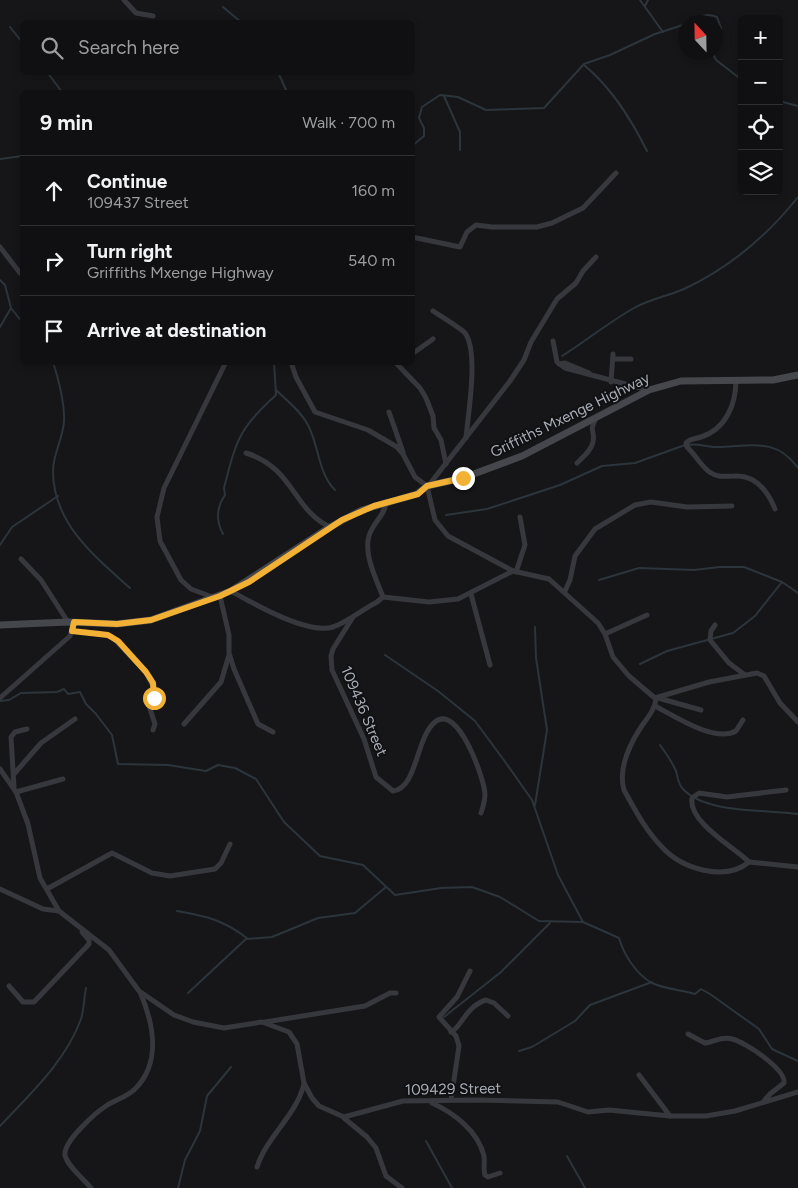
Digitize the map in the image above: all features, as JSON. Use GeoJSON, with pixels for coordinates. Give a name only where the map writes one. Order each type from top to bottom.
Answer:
{"type":"FeatureCollection","features":[{"type":"Feature","properties":{"kind":"street"},"geometry":{"type":"LineString","coordinates":[[124,0],[136,14],[153,16]]}},
{"type":"Feature","properties":{"kind":"street"},"geometry":{"type":"LineString","coordinates":[[415,238],[445,242],[458,248],[464,244],[471,228],[476,225],[537,227],[552,223],[584,208],[616,173]]}},
{"type":"Feature","properties":{"kind":"street"},"geometry":{"type":"LineString","coordinates":[[0,246],[20,273]]}},
{"type":"Feature","properties":{"kind":"street"},"geometry":{"type":"LineString","coordinates":[[427,486],[432,483],[491,408],[522,364],[531,342],[557,299],[576,283],[583,271],[596,257]]}},
{"type":"Feature","properties":{"kind":"street"},"geometry":{"type":"LineString","coordinates":[[433,311],[464,332],[472,356],[472,387],[466,438]]}},
{"type":"Feature","properties":{"kind":"street"},"geometry":{"type":"LineString","coordinates":[[415,352],[433,339]]}},
{"type":"Feature","properties":{"kind":"street"},"geometry":{"type":"LineString","coordinates":[[553,341],[558,362],[565,368],[649,390]]}},
{"type":"Feature","properties":{"kind":"street"},"geometry":{"type":"LineString","coordinates":[[558,362],[562,356]]}},
{"type":"Feature","properties":{"kind":"street"},"geometry":{"type":"LineString","coordinates":[[610,381],[613,356],[631,359]]}},
{"type":"Feature","properties":{"kind":"street"},"geometry":{"type":"LineString","coordinates":[[184,724],[221,682],[229,653],[229,635],[217,597],[191,589],[181,580],[160,542],[157,517],[164,488],[225,365]]}},
{"type":"Feature","properties":{"kind":"street"},"geometry":{"type":"LineString","coordinates":[[292,365],[296,377],[318,415],[349,422],[368,430],[396,447],[403,454]]}},
{"type":"Feature","properties":{"kind":"street"},"geometry":{"type":"LineString","coordinates":[[400,365],[420,388],[426,398],[433,416],[434,428],[441,440],[446,464]]}},
{"type":"Feature","properties":{"kind":"street","name":"Griffiths Mxenge Highway"},"geometry":{"type":"LineString","coordinates":[[0,625],[71,622],[117,624],[151,620],[231,591],[330,527],[362,510],[418,494],[427,486],[463,478],[522,456],[649,390],[681,381],[773,380],[798,375]]}},
{"type":"Feature","properties":{"kind":"street"},"geometry":{"type":"LineString","coordinates":[[736,380],[735,398],[731,411],[711,431],[700,438],[686,442],[687,447],[713,474],[724,477],[737,476],[758,484],[767,493],[775,509]]}},
{"type":"Feature","properties":{"kind":"street"},"geometry":{"type":"LineString","coordinates":[[388,412],[403,454],[415,477],[427,486],[435,520],[448,536],[514,571],[549,579],[565,591],[598,623],[605,634],[613,657],[629,676],[657,698],[701,710]]}},
{"type":"Feature","properties":{"kind":"street"},"geometry":{"type":"LineString","coordinates":[[577,463],[586,454],[593,442],[591,428],[598,415]]}},
{"type":"Feature","properties":{"kind":"street"},"geometry":{"type":"LineString","coordinates":[[246,453],[262,458],[277,469],[314,517],[330,527]]}},
{"type":"Feature","properties":{"kind":"street"},"geometry":{"type":"LineString","coordinates":[[383,597],[371,563],[368,542],[372,529],[384,513],[386,502]]}},
{"type":"Feature","properties":{"kind":"street"},"geometry":{"type":"LineString","coordinates":[[565,591],[570,580],[575,556],[595,529],[635,505],[651,502],[688,507],[732,506]]}},
{"type":"Feature","properties":{"kind":"street"},"geometry":{"type":"LineString","coordinates":[[231,591],[308,626],[332,628],[383,597],[429,602],[458,599],[514,571],[526,545],[520,517]]}},
{"type":"Feature","properties":{"kind":"street"},"geometry":{"type":"LineString","coordinates":[[0,698],[70,636],[72,631],[71,622],[41,580],[21,558]]}},
{"type":"Feature","properties":{"kind":"street"},"geometry":{"type":"LineString","coordinates":[[471,594],[490,665]]}},
{"type":"Feature","properties":{"kind":"street","name":"109436 Street"},"geometry":{"type":"LineString","coordinates":[[355,615],[337,641],[331,662],[336,682],[364,739],[376,777],[392,791],[402,788],[411,774],[418,751],[432,725],[441,718],[450,719],[467,742],[480,776],[485,796],[481,813]]}},
{"type":"Feature","properties":{"kind":"street"},"geometry":{"type":"LineString","coordinates":[[605,634],[647,615]]}},
{"type":"Feature","properties":{"kind":"street"},"geometry":{"type":"LineString","coordinates":[[716,624],[711,631],[710,640],[729,663],[746,675]]}},
{"type":"Feature","properties":{"kind":"street"},"geometry":{"type":"LineString","coordinates":[[72,631],[112,637],[146,672],[154,689],[154,698],[150,709],[156,724],[153,730]]}},
{"type":"Feature","properties":{"kind":"street"},"geometry":{"type":"LineString","coordinates":[[229,653],[258,724],[273,732]]}},
{"type":"Feature","properties":{"kind":"street"},"geometry":{"type":"LineString","coordinates":[[657,698],[695,686],[757,673],[764,676],[780,703],[798,722]]}},
{"type":"Feature","properties":{"kind":"street"},"geometry":{"type":"LineString","coordinates":[[657,698],[655,706],[634,738],[628,752],[622,775],[625,792],[648,830],[672,856],[704,871],[714,872],[741,869],[749,862]]}},
{"type":"Feature","properties":{"kind":"street"},"geometry":{"type":"LineString","coordinates":[[655,706],[681,720],[721,735],[736,731],[743,720]]}},
{"type":"Feature","properties":{"kind":"street"},"geometry":{"type":"LineString","coordinates":[[14,774],[41,743],[75,719]]}},
{"type":"Feature","properties":{"kind":"street"},"geometry":{"type":"LineString","coordinates":[[15,790],[11,737],[15,732],[27,729]]}},
{"type":"Feature","properties":{"kind":"street"},"geometry":{"type":"LineString","coordinates":[[0,769],[15,790],[28,824],[38,871],[58,911]]}},
{"type":"Feature","properties":{"kind":"street"},"geometry":{"type":"LineString","coordinates":[[15,790],[63,779]]}},
{"type":"Feature","properties":{"kind":"street"},"geometry":{"type":"LineString","coordinates":[[786,790],[727,797],[699,793],[692,798],[692,806],[701,821],[749,862],[798,867]]}},
{"type":"Feature","properties":{"kind":"street"},"geometry":{"type":"LineString","coordinates":[[47,889],[112,852],[152,873],[170,876],[215,869],[221,863],[230,844]]}},
{"type":"Feature","properties":{"kind":"street"},"geometry":{"type":"LineString","coordinates":[[0,889],[43,908],[58,911],[117,958],[139,991],[148,1011],[153,1030],[152,1048],[146,1073],[134,1090],[98,1112],[74,1136],[66,1150],[66,1158],[91,1188]]}},
{"type":"Feature","properties":{"kind":"street"},"geometry":{"type":"LineString","coordinates":[[9,986],[24,1002],[34,1002],[89,944],[88,938],[73,922]]}},
{"type":"Feature","properties":{"kind":"street"},"geometry":{"type":"LineString","coordinates":[[451,1100],[459,1046],[456,1036],[439,1017],[457,997],[470,971]]}},
{"type":"Feature","properties":{"kind":"street"},"geometry":{"type":"LineString","coordinates":[[139,991],[174,1015],[193,1022],[224,1028],[365,1006],[396,993]]}},
{"type":"Feature","properties":{"kind":"street"},"geometry":{"type":"LineString","coordinates":[[451,1032],[456,1030],[471,1008],[486,1000],[494,1003],[508,1016]]}},
{"type":"Feature","properties":{"kind":"street"},"geometry":{"type":"LineString","coordinates":[[262,1022],[281,1028],[292,1036],[299,1051],[304,1083],[312,1098],[319,1106],[344,1118],[372,1144],[386,1176],[402,1188]]}},
{"type":"Feature","properties":{"kind":"street"},"geometry":{"type":"LineString","coordinates":[[688,1034],[705,1043],[726,1038],[733,1039],[770,1061],[783,1074],[784,1083],[770,1094],[764,1102]]}},
{"type":"Feature","properties":{"kind":"street"},"geometry":{"type":"LineString","coordinates":[[639,1075],[670,1116]]}},
{"type":"Feature","properties":{"kind":"street"},"geometry":{"type":"LineString","coordinates":[[257,1167],[264,1149],[288,1119],[300,1098],[304,1083]]}},
{"type":"Feature","properties":{"kind":"street","name":"109429 Street"},"geometry":{"type":"LineString","coordinates":[[344,1118],[395,1102],[451,1100],[558,1102],[588,1112],[609,1110],[670,1116],[722,1114],[778,1096],[798,1092]]}},
{"type":"Feature","properties":{"kind":"street"},"geometry":{"type":"LineString","coordinates":[[430,1102],[451,1112],[477,1140],[484,1160],[485,1176],[488,1177],[500,1173]]}},
{"type":"Feature","properties":{"kind":"waterway"},"geometry":{"type":"LineString","coordinates":[[640,0],[663,32]]}},
{"type":"Feature","properties":{"kind":"waterway"},"geometry":{"type":"LineString","coordinates":[[645,6],[648,0]]}},
{"type":"Feature","properties":{"kind":"waterway"},"geometry":{"type":"LineString","coordinates":[[223,7],[239,20]]}},
{"type":"Feature","properties":{"kind":"waterway"},"geometry":{"type":"LineString","coordinates":[[10,27],[20,40]]}},
{"type":"Feature","properties":{"kind":"waterway"},"geometry":{"type":"LineString","coordinates":[[415,144],[424,136],[424,128],[419,118],[422,107],[440,95],[458,97],[486,110],[544,108],[584,64],[610,55],[655,34],[678,27]]}},
{"type":"Feature","properties":{"kind":"waterway"},"geometry":{"type":"LineString","coordinates":[[716,60],[738,77]]}},
{"type":"Feature","properties":{"kind":"waterway"},"geometry":{"type":"LineString","coordinates":[[584,65],[612,94],[647,151]]}},
{"type":"Feature","properties":{"kind":"waterway"},"geometry":{"type":"LineString","coordinates":[[49,75],[60,90]]}},
{"type":"Feature","properties":{"kind":"waterway"},"geometry":{"type":"LineString","coordinates":[[279,75],[286,90]]}},
{"type":"Feature","properties":{"kind":"waterway"},"geometry":{"type":"LineString","coordinates":[[444,96],[460,132],[460,150]]}},
{"type":"Feature","properties":{"kind":"waterway"},"geometry":{"type":"LineString","coordinates":[[783,102],[798,106]]}},
{"type":"Feature","properties":{"kind":"waterway"},"geometry":{"type":"LineString","coordinates":[[0,159],[20,156]]}},
{"type":"Feature","properties":{"kind":"waterway"},"geometry":{"type":"LineString","coordinates":[[562,356],[634,308],[701,281],[732,261],[760,238],[798,197]]}},
{"type":"Feature","properties":{"kind":"waterway"},"geometry":{"type":"LineString","coordinates":[[0,280],[5,285],[11,308],[20,319]]}},
{"type":"Feature","properties":{"kind":"waterway"},"geometry":{"type":"LineString","coordinates":[[0,327],[11,308]]}},
{"type":"Feature","properties":{"kind":"waterway"},"geometry":{"type":"LineString","coordinates":[[54,365],[64,407],[63,428],[53,471],[55,490],[60,507],[78,537],[90,551],[130,588]]}},
{"type":"Feature","properties":{"kind":"waterway"},"geometry":{"type":"LineString","coordinates":[[223,534],[218,519],[219,510],[225,495],[224,488],[232,458],[246,427],[276,395],[274,365]]}},
{"type":"Feature","properties":{"kind":"waterway"},"geometry":{"type":"LineString","coordinates":[[276,390],[297,410],[308,425],[325,476],[335,490]]}},
{"type":"Feature","properties":{"kind":"waterway"},"geometry":{"type":"LineString","coordinates":[[446,515],[487,509],[560,485],[602,466],[635,463],[685,445]]}},
{"type":"Feature","properties":{"kind":"waterway"},"geometry":{"type":"LineString","coordinates":[[688,445],[771,447],[780,451],[798,468]]}},
{"type":"Feature","properties":{"kind":"waterway"},"geometry":{"type":"LineString","coordinates":[[0,545],[12,527],[58,496]]}},
{"type":"Feature","properties":{"kind":"waterway"},"geometry":{"type":"LineString","coordinates":[[599,580],[639,568],[694,570],[744,567],[782,582],[798,593]]}},
{"type":"Feature","properties":{"kind":"waterway"},"geometry":{"type":"LineString","coordinates":[[640,664],[667,651],[733,633],[755,616],[782,582]]}},
{"type":"Feature","properties":{"kind":"waterway"},"geometry":{"type":"LineString","coordinates":[[535,627],[536,658],[547,730],[535,805]]}},
{"type":"Feature","properties":{"kind":"waterway"},"geometry":{"type":"LineString","coordinates":[[385,655],[438,691],[475,721],[532,800],[558,875],[583,922]]}},
{"type":"Feature","properties":{"kind":"waterway"},"geometry":{"type":"LineString","coordinates":[[0,701],[9,700],[21,693],[57,692],[64,689],[68,694],[80,692],[86,704],[112,735],[118,764],[168,765],[206,771],[218,765],[235,768],[256,779],[284,822],[320,856],[363,865],[395,895],[441,888],[472,887],[500,897],[539,921],[583,922],[619,938],[631,964],[652,983],[695,994],[701,989],[759,1029],[772,1049],[798,1061]]}},
{"type":"Feature","properties":{"kind":"waterway"},"geometry":{"type":"LineString","coordinates":[[660,745],[676,771],[681,787],[693,797],[721,807],[798,814]]}},
{"type":"Feature","properties":{"kind":"waterway"},"geometry":{"type":"LineString","coordinates":[[188,993],[246,939],[272,937],[318,918],[355,913],[386,887]]}},
{"type":"Feature","properties":{"kind":"waterway"},"geometry":{"type":"LineString","coordinates":[[177,911],[223,923],[248,939]]}},
{"type":"Feature","properties":{"kind":"waterway"},"geometry":{"type":"LineString","coordinates":[[444,1017],[501,972],[550,923]]}},
{"type":"Feature","properties":{"kind":"waterway"},"geometry":{"type":"LineString","coordinates":[[519,1051],[532,1047],[575,1021],[590,1005],[652,982]]}},
{"type":"Feature","properties":{"kind":"waterway"},"geometry":{"type":"LineString","coordinates":[[0,1126],[35,1089],[66,1049],[81,1019],[86,988]]}},
{"type":"Feature","properties":{"kind":"waterway"},"geometry":{"type":"LineString","coordinates":[[178,1188],[185,1160],[200,1131],[207,1096],[231,1067]]}},
{"type":"Feature","properties":{"kind":"waterway"},"geometry":{"type":"LineString","coordinates":[[426,1141],[452,1188]]}},
{"type":"Feature","properties":{"kind":"waterway"},"geometry":{"type":"LineString","coordinates":[[567,1156],[585,1188]]}},
{"type":"Feature","properties":{"kind":"route"},"geometry":{"type":"LineString","coordinates":[[154,698],[153,683],[146,672],[118,641],[108,635],[72,631],[74,622],[117,624],[151,620],[220,596],[249,582],[307,542],[362,510],[418,494],[427,486],[463,478]]}}]}
